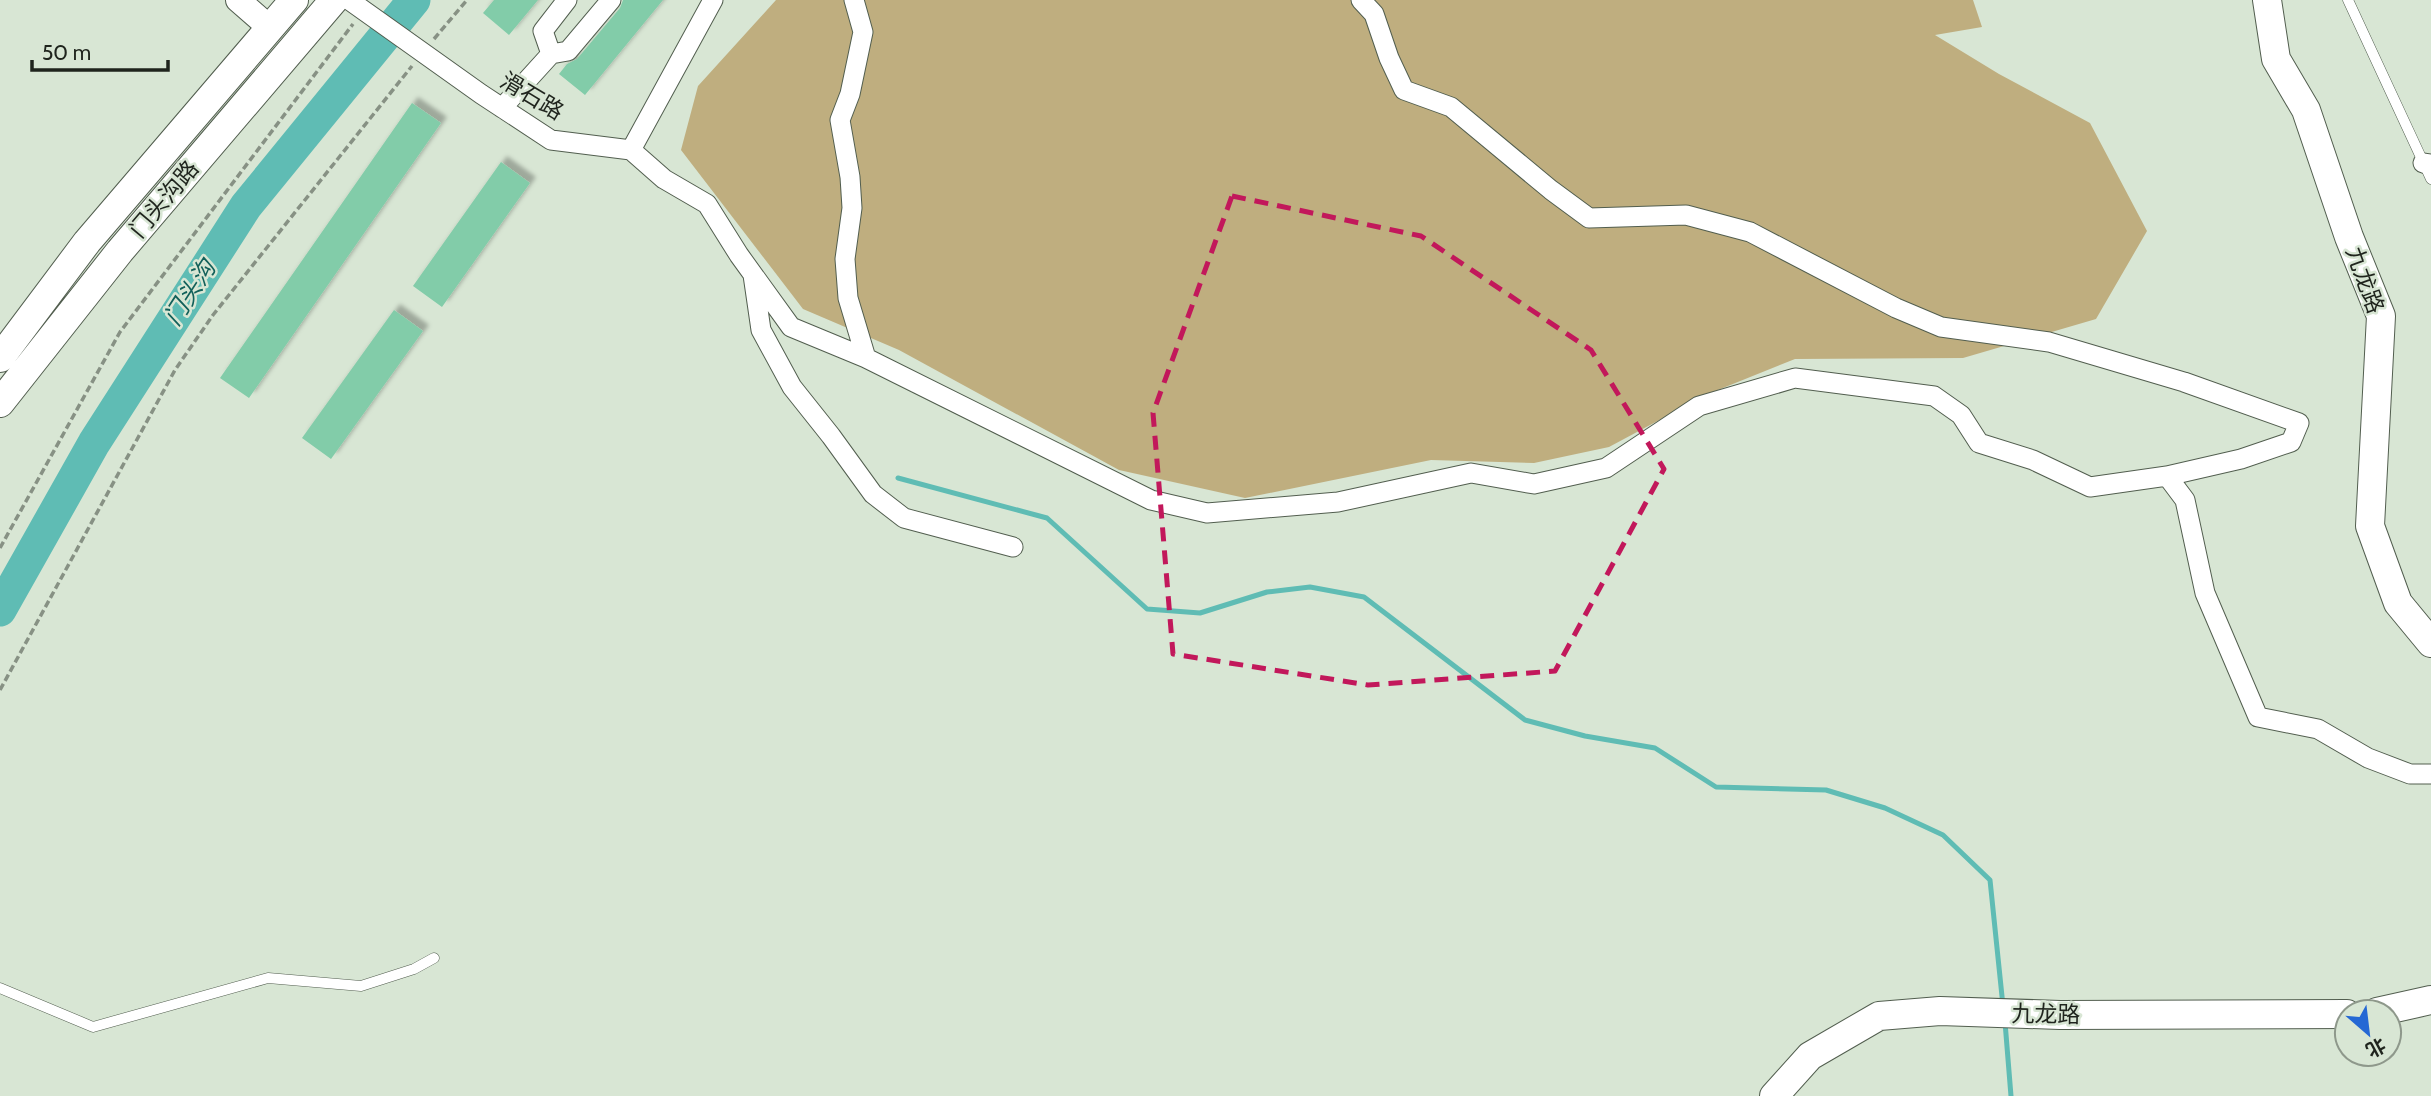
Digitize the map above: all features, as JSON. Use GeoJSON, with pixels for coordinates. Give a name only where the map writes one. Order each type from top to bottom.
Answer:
{"type":"FeatureCollection","features":[{"type":"Feature","properties":{"kind":"main road","name":"门头沟路"},"geometry":{"type":"LineString","coordinates":[[0,358],[87,242],[294,0]]}},
{"type":"Feature","properties":{"kind":"main road","name":"门头沟路"},"geometry":{"type":"LineString","coordinates":[[0,403],[120,251],[334,0]]}},
{"type":"Feature","properties":{"kind":"main road","name":"九龙路"},"geometry":{"type":"LineString","coordinates":[[2267,0],[2276,58],[2306,110],[2348,237],[2381,316],[2370,526],[2398,603],[2431,643]]}},
{"type":"Feature","properties":{"kind":"main road"},"geometry":{"type":"LineString","coordinates":[[2403,1006],[2431,1000]]}},
{"type":"Feature","properties":{"kind":"main road","name":"九龙路"},"geometry":{"type":"LineString","coordinates":[[1774,1096],[1810,1056],[1880,1016],[1940,1011],[2060,1015],[2333,1014]]}},
{"type":"Feature","properties":{"kind":"street"},"geometry":{"type":"LineString","coordinates":[[238,0],[269,27]]}},
{"type":"Feature","properties":{"kind":"street"},"geometry":{"type":"LineString","coordinates":[[551,54],[543,31],[567,0]]}},
{"type":"Feature","properties":{"kind":"street"},"geometry":{"type":"LineString","coordinates":[[502,108],[551,54],[568,51],[611,0]]}},
{"type":"Feature","properties":{"kind":"street"},"geometry":{"type":"LineString","coordinates":[[713,0],[631,150],[664,179],[707,204],[791,327],[866,358],[1152,500],[1207,513],[1338,502],[1471,473],[1534,484],[1606,468],[1699,406],[1795,378],[1934,397],[1961,415],[1979,443],[2033,460],[2090,487],[2167,475],[2241,459],[2291,442],[2299,423],[2184,382],[2049,342],[1941,327],[1895,308],[1750,232],[1686,215],[1589,218],[1550,190],[1451,107],[1404,90],[1389,58],[1374,14],[1361,0]]}},
{"type":"Feature","properties":{"kind":"street"},"geometry":{"type":"LineString","coordinates":[[854,0],[863,33],[850,94],[840,120],[850,177],[852,208],[845,259],[848,298],[866,358]]}},
{"type":"Feature","properties":{"kind":"street","name":"滑石路"},"geometry":{"type":"LineString","coordinates":[[356,5],[551,140],[631,150]]}},
{"type":"Feature","properties":{"kind":"street"},"geometry":{"type":"LineString","coordinates":[[753,275],[761,330],[792,387],[873,494],[904,518],[1013,547]]}},
{"type":"Feature","properties":{"kind":"street"},"geometry":{"type":"LineString","coordinates":[[2167,475],[2185,500],[2205,593],[2258,717],[2318,729],[2368,758],[2410,774],[2431,774]]}},
{"type":"Feature","properties":{"kind":"lane"},"geometry":{"type":"LineString","coordinates":[[2348,0],[2428,169]]}},
{"type":"Feature","properties":{"kind":"lane"},"geometry":{"type":"LineString","coordinates":[[0,988],[93,1027],[268,978],[361,986],[414,969],[434,958]]}},
{"type":"Feature","properties":{"kind":"path"},"geometry":{"type":"LineString","coordinates":[[0,690],[175,370],[213,315],[418,50],[467,0]]}},
{"type":"Feature","properties":{"kind":"path"},"geometry":{"type":"LineString","coordinates":[[0,548],[120,332],[356,5]]}},
{"type":"Feature","properties":{"kind":"highlighted area"},"geometry":{"type":"Polygon","coordinates":[[[1232,196],[1421,236],[1591,350],[1664,469],[1555,671],[1368,685],[1173,654],[1153,413],[1232,196]]]}},
{"type":"Feature","properties":{"kind":"shaded area"},"geometry":{"type":"Polygon","coordinates":[[[776,0],[1973,0],[1982,27],[1935,35],[1999,74],[2090,123],[2147,231],[2096,319],[1963,358],[1795,359],[1708,394],[1609,447],[1534,463],[1431,460],[1245,498],[1119,470],[899,350],[803,309],[681,150],[698,86],[776,0]]]}},
{"type":"Feature","properties":{"kind":"building"},"geometry":{"type":"Polygon","coordinates":[[[494,0],[538,0],[509,35],[483,13],[494,0]]]}},
{"type":"Feature","properties":{"kind":"building"},"geometry":{"type":"Polygon","coordinates":[[[623,0],[663,0],[585,95],[559,74],[567,64],[577,59],[620,8],[623,0]]]}},
{"type":"Feature","properties":{"kind":"building"},"geometry":{"type":"Polygon","coordinates":[[[412,103],[441,123],[249,398],[220,378],[412,103]]]}},
{"type":"Feature","properties":{"kind":"building"},"geometry":{"type":"Polygon","coordinates":[[[501,162],[530,183],[442,307],[413,286],[501,162]]]}},
{"type":"Feature","properties":{"kind":"building"},"geometry":{"type":"Polygon","coordinates":[[[394,310],[423,331],[331,459],[302,438],[394,310]]]}},
{"type":"Feature","properties":{"kind":"waterway","name":"门头沟"},"geometry":{"type":"LineString","coordinates":[[0,610],[94,443],[246,206],[414,0]]}},
{"type":"Feature","properties":{"kind":"waterway"},"geometry":{"type":"LineString","coordinates":[[898,478],[1047,518],[1147,609],[1200,613],[1267,592],[1310,587],[1364,597],[1525,720],[1585,736],[1655,748],[1716,787],[1826,790],[1885,808],[1943,835],[1990,880],[2003,1006]]}},
{"type":"Feature","properties":{"kind":"waterway"},"geometry":{"type":"LineString","coordinates":[[2005,1022],[2011,1096]]}}]}
